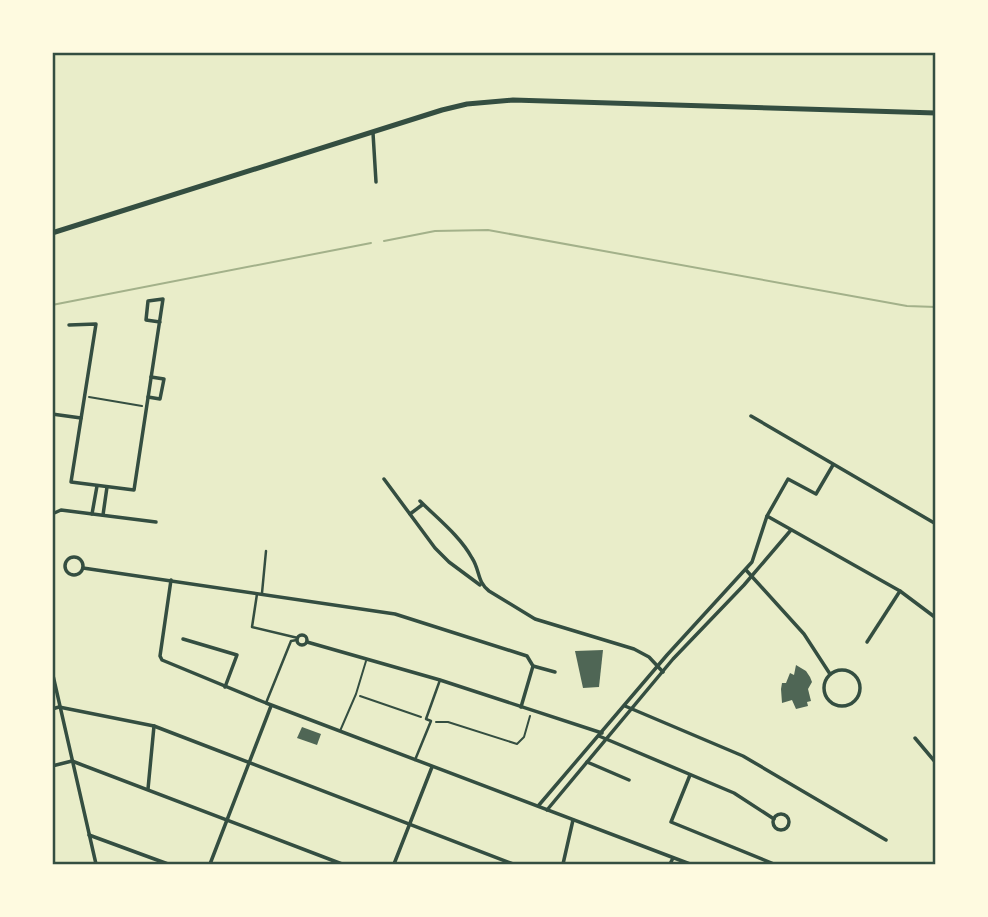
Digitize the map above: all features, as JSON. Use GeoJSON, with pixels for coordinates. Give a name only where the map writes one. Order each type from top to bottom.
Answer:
{"type":"FeatureCollection","features":[{"type":"Feature","properties":{"kind":"main road"},"geometry":{"type":"LineString","coordinates":[[52,233],[372,131],[467,104],[513,100],[936,113]]}},
{"type":"Feature","properties":{"kind":"street"},"geometry":{"type":"LineString","coordinates":[[372,131],[376,182]]}},
{"type":"Feature","properties":{"kind":"street"},"geometry":{"type":"LineString","coordinates":[[69,325],[96,324],[71,481],[134,491],[160,322],[163,299],[148,301],[146,320],[160,322]]}},
{"type":"Feature","properties":{"kind":"street"},"geometry":{"type":"LineString","coordinates":[[148,397],[160,399],[164,379],[151,377]]}},
{"type":"Feature","properties":{"kind":"street"},"geometry":{"type":"LineString","coordinates":[[52,414],[81,418]]}},
{"type":"Feature","properties":{"kind":"street"},"geometry":{"type":"LineString","coordinates":[[751,416],[936,524]]}},
{"type":"Feature","properties":{"kind":"street"},"geometry":{"type":"LineString","coordinates":[[538,806],[657,667],[746,570],[752,562],[767,516],[789,479],[816,494],[834,465]]}},
{"type":"Feature","properties":{"kind":"street"},"geometry":{"type":"LineString","coordinates":[[384,478],[435,548],[482,586],[535,619],[634,649],[649,657],[663,671]]}},
{"type":"Feature","properties":{"kind":"street"},"geometry":{"type":"LineString","coordinates":[[92,514],[97,486]]}},
{"type":"Feature","properties":{"kind":"street"},"geometry":{"type":"LineString","coordinates":[[103,516],[107,487]]}},
{"type":"Feature","properties":{"kind":"street"},"geometry":{"type":"LineString","coordinates":[[410,514],[421,503],[474,559],[482,586]]}},
{"type":"Feature","properties":{"kind":"street"},"geometry":{"type":"LineString","coordinates":[[52,514],[61,510],[156,522]]}},
{"type":"Feature","properties":{"kind":"street"},"geometry":{"type":"LineString","coordinates":[[767,516],[900,591],[936,618]]}},
{"type":"Feature","properties":{"kind":"street"},"geometry":{"type":"LineString","coordinates":[[547,810],[663,671],[753,575],[791,530]]}},
{"type":"Feature","properties":{"kind":"street"},"geometry":{"type":"LineString","coordinates":[[266,551],[252,627],[298,639]]}},
{"type":"Feature","properties":{"kind":"street"},"geometry":{"type":"LineString","coordinates":[[71,557],[77,557],[83,563],[83,568],[77,574],[72,574],[67,571],[66,563],[71,557]]}},
{"type":"Feature","properties":{"kind":"street"},"geometry":{"type":"LineString","coordinates":[[83,568],[395,614],[527,656],[533,666],[555,672]]}},
{"type":"Feature","properties":{"kind":"street"},"geometry":{"type":"LineString","coordinates":[[746,570],[804,634],[830,674]]}},
{"type":"Feature","properties":{"kind":"street"},"geometry":{"type":"LineString","coordinates":[[171,580],[161,659],[271,706],[690,864]]}},
{"type":"Feature","properties":{"kind":"street"},"geometry":{"type":"LineString","coordinates":[[867,642],[900,591]]}},
{"type":"Feature","properties":{"kind":"street"},"geometry":{"type":"LineString","coordinates":[[266,703],[291,640],[304,636],[307,642],[440,680],[601,735],[607,740],[734,793],[774,819]]}},
{"type":"Feature","properties":{"kind":"street"},"geometry":{"type":"LineString","coordinates":[[183,639],[237,655],[225,687]]}},
{"type":"Feature","properties":{"kind":"street"},"geometry":{"type":"LineString","coordinates":[[521,706],[533,666]]}},
{"type":"Feature","properties":{"kind":"street"},"geometry":{"type":"LineString","coordinates":[[840,670],[856,677],[860,688],[853,703],[848,706],[835,706],[826,698],[824,685],[830,674],[840,670]]}},
{"type":"Feature","properties":{"kind":"street"},"geometry":{"type":"LineString","coordinates":[[52,671],[96,864]]}},
{"type":"Feature","properties":{"kind":"street"},"geometry":{"type":"LineString","coordinates":[[415,760],[431,721],[426,719],[440,680]]}},
{"type":"Feature","properties":{"kind":"street"},"geometry":{"type":"LineString","coordinates":[[210,864],[271,706]]}},
{"type":"Feature","properties":{"kind":"street"},"geometry":{"type":"LineString","coordinates":[[625,706],[743,756],[886,840]]}},
{"type":"Feature","properties":{"kind":"street"},"geometry":{"type":"LineString","coordinates":[[52,709],[59,707],[154,726],[513,864]]}},
{"type":"Feature","properties":{"kind":"street"},"geometry":{"type":"LineString","coordinates":[[148,789],[154,726]]}},
{"type":"Feature","properties":{"kind":"street"},"geometry":{"type":"LineString","coordinates":[[915,738],[936,763]]}},
{"type":"Feature","properties":{"kind":"street"},"geometry":{"type":"LineString","coordinates":[[52,766],[72,761],[342,864]]}},
{"type":"Feature","properties":{"kind":"street"},"geometry":{"type":"LineString","coordinates":[[587,762],[629,780]]}},
{"type":"Feature","properties":{"kind":"street"},"geometry":{"type":"LineString","coordinates":[[394,864],[432,767]]}},
{"type":"Feature","properties":{"kind":"street"},"geometry":{"type":"LineString","coordinates":[[690,775],[671,822],[774,864]]}},
{"type":"Feature","properties":{"kind":"street"},"geometry":{"type":"LineString","coordinates":[[778,815],[784,815],[788,819],[788,825],[784,829],[778,829],[774,825],[774,819],[778,815]]}},
{"type":"Feature","properties":{"kind":"street"},"geometry":{"type":"LineString","coordinates":[[563,864],[573,820]]}},
{"type":"Feature","properties":{"kind":"street"},"geometry":{"type":"LineString","coordinates":[[89,835],[168,864]]}},
{"type":"Feature","properties":{"kind":"street"},"geometry":{"type":"LineString","coordinates":[[670,864],[673,858]]}},
{"type":"Feature","properties":{"kind":"lane"},"geometry":{"type":"LineString","coordinates":[[339,731],[356,694],[367,660]]}},
{"type":"Feature","properties":{"kind":"path"},"geometry":{"type":"LineString","coordinates":[[85,396],[147,406]]}},
{"type":"Feature","properties":{"kind":"path"},"geometry":{"type":"LineString","coordinates":[[356,694],[426,719]]}},
{"type":"Feature","properties":{"kind":"path"},"geometry":{"type":"LineString","coordinates":[[431,721],[448,722],[517,744],[524,737],[531,710]]}},
{"type":"Feature","properties":{"kind":"building"},"geometry":{"type":"Polygon","coordinates":[[[603,650],[599,687],[583,688],[575,651],[603,650]]]}},
{"type":"Feature","properties":{"kind":"building"},"geometry":{"type":"Polygon","coordinates":[[[796,665],[806,671],[812,682],[808,689],[811,701],[807,702],[808,706],[796,709],[792,700],[782,703],[781,689],[790,673],[794,675],[796,665]]]}},
{"type":"Feature","properties":{"kind":"building"},"geometry":{"type":"Polygon","coordinates":[[[302,727],[321,734],[317,745],[297,738],[302,727]]]}},
{"type":"Feature","properties":{"kind":"waterway"},"geometry":{"type":"LineString","coordinates":[[384,241],[435,231],[488,230],[907,306],[936,307]]}},
{"type":"Feature","properties":{"kind":"waterway"},"geometry":{"type":"LineString","coordinates":[[52,305],[371,243]]}}]}
